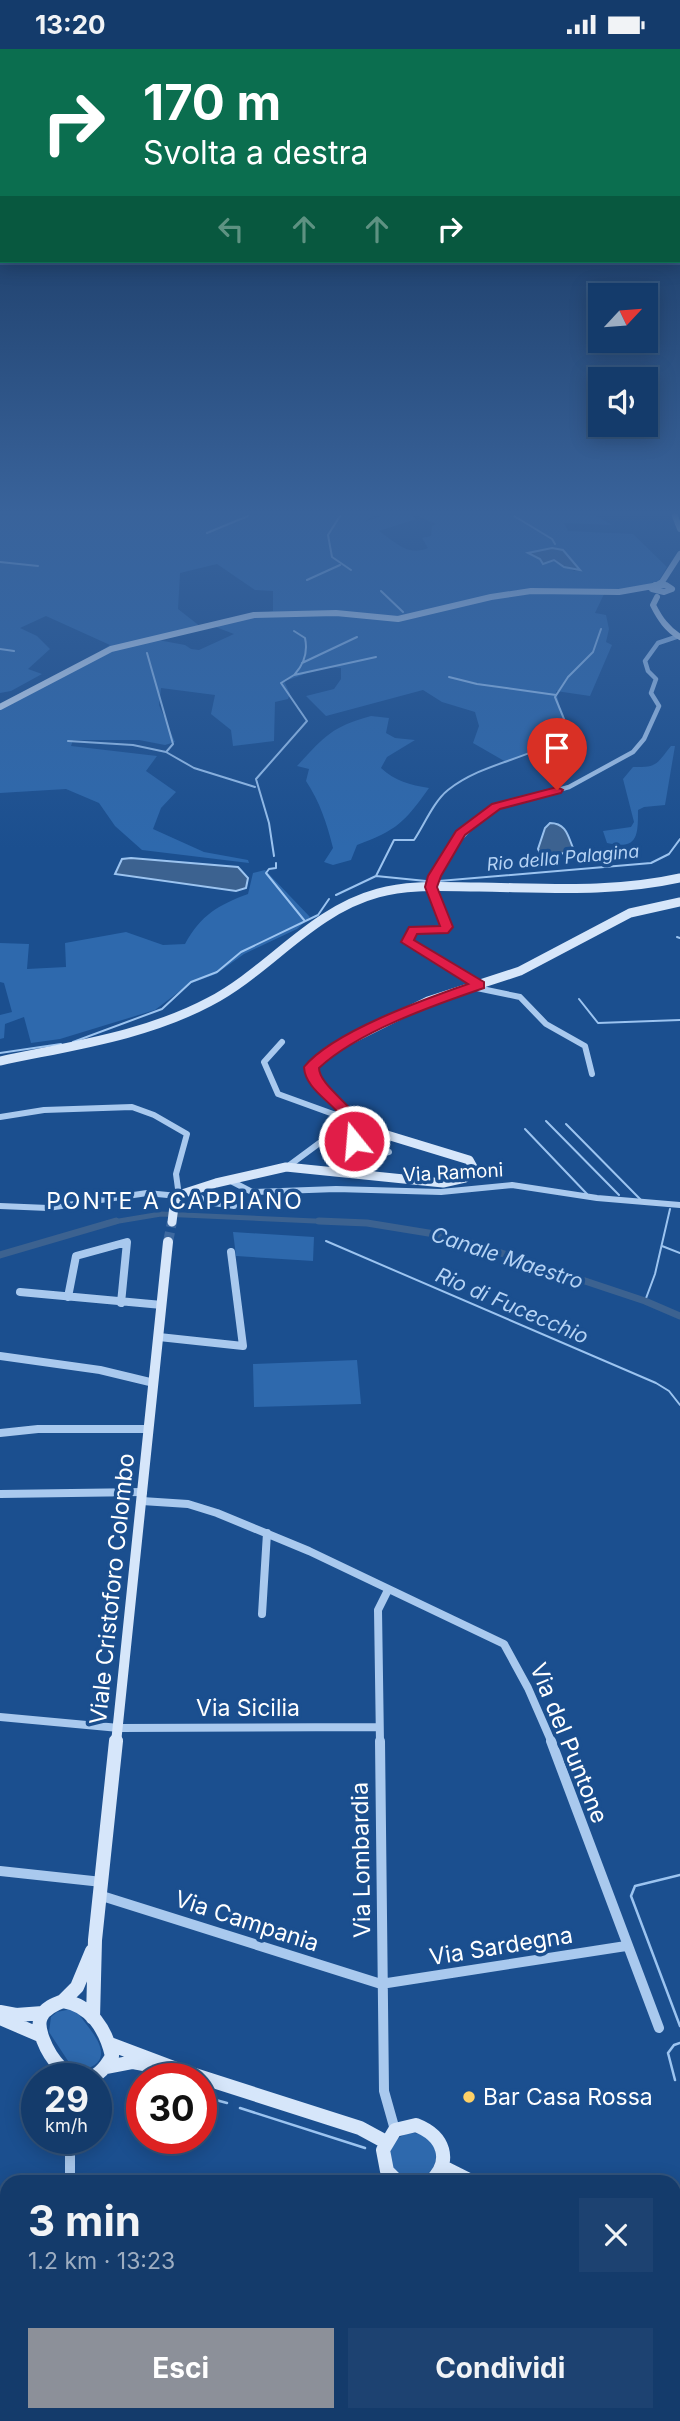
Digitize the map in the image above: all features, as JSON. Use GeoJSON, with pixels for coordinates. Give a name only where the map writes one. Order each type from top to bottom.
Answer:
{"type":"FeatureCollection","features":[{"type":"Feature","properties":{"kind":"street"},"geometry":{"type":"LineString","coordinates":[[0,707],[80,662],[111,649],[207,627]]}},
{"type":"Feature","properties":{"kind":"street"},"geometry":{"type":"LineString","coordinates":[[592,1074],[585,1046],[567,1039],[546,1025],[518,996],[491,993],[476,986],[407,942],[414,930],[443,930],[447,927],[431,887],[434,876],[461,833],[496,807],[569,787],[633,752],[644,739],[659,706],[651,693],[656,680],[648,671],[645,661],[658,643],[679,637]]}},
{"type":"Feature","properties":{"kind":"street"},"geometry":{"type":"LineString","coordinates":[[0,1061],[148,1026],[190,1012],[237,985],[346,905],[378,893],[431,887],[628,887],[680,878]]}},
{"type":"Feature","properties":{"kind":"street"},"geometry":{"type":"LineString","coordinates":[[389,1152],[377,1154],[358,1150],[352,1127],[336,1099],[317,1084],[312,1076],[312,1067],[318,1058],[428,1002],[520,971],[630,913],[680,902]]}},
{"type":"Feature","properties":{"kind":"street"},"geometry":{"type":"LineString","coordinates":[[0,1206],[48,1207],[124,1195],[175,1195],[286,1167],[443,1183],[471,1175],[474,1169],[469,1160],[462,1157],[278,1094],[264,1062],[282,1042]]}},
{"type":"Feature","properties":{"kind":"street"},"geometry":{"type":"LineString","coordinates":[[0,1117],[44,1110],[132,1107],[154,1115],[187,1134],[176,1179],[172,1222]]}},
{"type":"Feature","properties":{"kind":"street"},"geometry":{"type":"LineString","coordinates":[[286,1167],[337,1130]]}},
{"type":"Feature","properties":{"kind":"street","name":"Via Ramoni"},"geometry":{"type":"LineString","coordinates":[[229,1180],[251,1192],[336,1189],[441,1192],[512,1185],[569,1195],[680,1205]]}},
{"type":"Feature","properties":{"kind":"street"},"geometry":{"type":"LineString","coordinates":[[189,1192],[201,1198],[200,1201],[234,1206]]}},
{"type":"Feature","properties":{"kind":"street","name":"Viale Cristoforo Colombo"},"geometry":{"type":"LineString","coordinates":[[93,2018],[95,1940],[102,1896],[168,1242]]}},
{"type":"Feature","properties":{"kind":"street"},"geometry":{"type":"LineString","coordinates":[[68,1297],[76,1256],[127,1243],[121,1303]]}},
{"type":"Feature","properties":{"kind":"street"},"geometry":{"type":"LineString","coordinates":[[159,1337],[243,1346],[231,1252]]}},
{"type":"Feature","properties":{"kind":"street"},"geometry":{"type":"LineString","coordinates":[[20,1292],[162,1305]]}},
{"type":"Feature","properties":{"kind":"street"},"geometry":{"type":"LineString","coordinates":[[0,1356],[100,1370],[154,1383]]}},
{"type":"Feature","properties":{"kind":"street"},"geometry":{"type":"LineString","coordinates":[[0,1433],[38,1429],[149,1429]]}},
{"type":"Feature","properties":{"kind":"street","name":"Via del Puntone"},"geometry":{"type":"LineString","coordinates":[[0,1494],[142,1496],[188,1504],[267,1533],[495,1638],[508,1650],[554,1745],[626,1946],[659,2028]]}},
{"type":"Feature","properties":{"kind":"street"},"geometry":{"type":"LineString","coordinates":[[262,1614],[267,1533]]}},
{"type":"Feature","properties":{"kind":"street","name":"Via Lombardia"},"geometry":{"type":"LineString","coordinates":[[388,1590],[377,1610],[384,2091],[389,2136]]}},
{"type":"Feature","properties":{"kind":"street","name":"Via Sicilia"},"geometry":{"type":"LineString","coordinates":[[0,1717],[119,1728],[378,1727]]}},
{"type":"Feature","properties":{"kind":"street"},"geometry":{"type":"LineString","coordinates":[[0,1871],[103,1882]]}},
{"type":"Feature","properties":{"kind":"street","name":"Via Campania"},"geometry":{"type":"LineString","coordinates":[[102,1896],[382,1984]]}},
{"type":"Feature","properties":{"kind":"street","name":"Viale Cristoforo Colombo"},"geometry":{"type":"LineString","coordinates":[[63,2001],[77,1987],[95,1940]]}},
{"type":"Feature","properties":{"kind":"street","name":"Via Sardegna"},"geometry":{"type":"LineString","coordinates":[[382,1984],[626,1946]]}},
{"type":"Feature","properties":{"kind":"street"},"geometry":{"type":"LineString","coordinates":[[0,2012],[16,2015],[43,2013],[63,2001],[74,2001],[83,2005],[110,2044],[112,2056],[109,2063]]}},
{"type":"Feature","properties":{"kind":"street"},"geometry":{"type":"LineString","coordinates":[[43,2013],[39,2022],[40,2035],[57,2063]]}},
{"type":"Feature","properties":{"kind":"street"},"geometry":{"type":"LineString","coordinates":[[0,2018],[40,2035]]}},
{"type":"Feature","properties":{"kind":"street"},"geometry":{"type":"LineString","coordinates":[[110,2044],[160,2063]]}},
{"type":"Feature","properties":{"kind":"street"},"geometry":{"type":"LineString","coordinates":[[217,2082],[389,2136],[416,2125],[430,2130],[437,2136],[445,2151],[443,2167],[436,2175]]}},
{"type":"Feature","properties":{"kind":"street"},"geometry":{"type":"LineString","coordinates":[[389,2136],[382,2149],[383,2165],[392,2175]]}},
{"type":"Feature","properties":{"kind":"street"},"geometry":{"type":"LineString","coordinates":[[70,2154],[70,2175]]}},
{"type":"Feature","properties":{"kind":"street"},"geometry":{"type":"LineString","coordinates":[[443,2167],[459,2175]]}},
{"type":"Feature","properties":{"kind":"shaded area"},"geometry":{"type":"Polygon","coordinates":[[[0,627],[23,627],[20,628],[37,636],[50,649],[28,669],[42,674],[11,691],[0,693],[0,627]]]}},
{"type":"Feature","properties":{"kind":"shaded area"},"geometry":{"type":"Polygon","coordinates":[[[70,627],[210,627],[158,640],[199,650],[234,634],[215,627],[609,627],[606,642],[612,645],[590,696],[556,691],[563,720],[561,740],[506,762],[473,743],[479,726],[475,712],[442,702],[423,690],[326,716],[306,696],[334,689],[341,679],[341,668],[333,667],[284,681],[290,694],[288,699],[275,702],[274,741],[233,746],[231,730],[211,714],[215,695],[161,688],[159,705],[175,742],[165,745],[139,740],[73,740],[71,746],[157,756],[146,771],[176,792],[161,808],[153,829],[204,852],[248,860],[249,863],[142,850],[115,826],[99,803],[66,789],[0,793],[0,710],[49,684],[110,645],[70,627]]]}},
{"type":"Feature","properties":{"kind":"shaded area"},"geometry":{"type":"Polygon","coordinates":[[[371,716],[389,718],[386,733],[395,738],[415,740],[387,757],[381,768],[403,782],[429,788],[399,824],[382,835],[357,845],[351,860],[333,865],[324,862],[333,848],[323,813],[306,781],[309,769],[297,766],[337,729],[371,716]]]}},
{"type":"Feature","properties":{"kind":"shaded area"},"geometry":{"type":"Polygon","coordinates":[[[671,746],[675,746],[665,805],[638,810],[638,827],[634,839],[630,842],[617,845],[607,843],[603,831],[631,827],[634,822],[623,779],[633,767],[648,767],[656,763],[671,746]]]}},
{"type":"Feature","properties":{"kind":"shaded area"},"geometry":{"type":"Polygon","coordinates":[[[550,823],[563,828],[573,848],[562,854],[540,853],[538,849],[545,828],[550,823]]]}},
{"type":"Feature","properties":{"kind":"shaded area"},"geometry":{"type":"Polygon","coordinates":[[[122,859],[238,867],[248,878],[246,888],[236,891],[115,874],[122,859]]]}},
{"type":"Feature","properties":{"kind":"shaded area"},"geometry":{"type":"Polygon","coordinates":[[[265,870],[310,917],[297,929],[244,954],[216,974],[189,984],[155,1010],[60,1039],[31,1043],[24,1017],[5,1024],[4,1038],[0,1039],[0,1015],[12,1012],[4,983],[0,982],[0,943],[29,944],[27,969],[66,967],[65,943],[126,932],[163,945],[185,944],[204,918],[228,902],[248,894],[253,873],[265,870]]]}},
{"type":"Feature","properties":{"kind":"shaded area"},"geometry":{"type":"Polygon","coordinates":[[[233,1232],[314,1237],[313,1261],[236,1256],[233,1232]]]}},
{"type":"Feature","properties":{"kind":"shaded area"},"geometry":{"type":"Polygon","coordinates":[[[357,1360],[361,1404],[254,1407],[253,1364],[357,1360]]]}},
{"type":"Feature","properties":{"kind":"shaded area"},"geometry":{"type":"Polygon","coordinates":[[[71,2009],[77,2012],[89,2027],[101,2052],[97,2063],[69,2063],[49,2032],[51,2017],[57,2012],[71,2009]]]}},
{"type":"Feature","properties":{"kind":"shaded area"},"geometry":{"type":"Polygon","coordinates":[[[404,2134],[422,2134],[430,2139],[435,2147],[435,2165],[427,2175],[399,2175],[391,2165],[391,2147],[396,2139],[404,2134]]]}},
{"type":"Feature","properties":{"kind":"waterway"},"geometry":{"type":"LineString","coordinates":[[376,876],[394,840],[414,840],[448,790],[490,767],[534,751],[562,737],[564,719],[555,697],[568,677],[593,652],[601,629]]}},
{"type":"Feature","properties":{"kind":"waterway"},"geometry":{"type":"LineString","coordinates":[[294,631],[305,638],[306,653],[303,663]]}},
{"type":"Feature","properties":{"kind":"waterway"},"geometry":{"type":"LineString","coordinates":[[303,663],[357,637]]}},
{"type":"Feature","properties":{"kind":"waterway"},"geometry":{"type":"LineString","coordinates":[[0,649],[14,651]]}},
{"type":"Feature","properties":{"kind":"waterway"},"geometry":{"type":"LineString","coordinates":[[147,653],[173,744],[167,751]]}},
{"type":"Feature","properties":{"kind":"waterway"},"geometry":{"type":"LineString","coordinates":[[274,856],[269,823],[256,779],[307,721],[281,683],[294,675],[376,657]]}},
{"type":"Feature","properties":{"kind":"waterway"},"geometry":{"type":"LineString","coordinates":[[295,674],[303,663]]}},
{"type":"Feature","properties":{"kind":"waterway"},"geometry":{"type":"LineString","coordinates":[[449,677],[477,684],[556,695]]}},
{"type":"Feature","properties":{"kind":"waterway"},"geometry":{"type":"LineString","coordinates":[[68,741],[133,745],[166,752],[194,768],[255,787]]}},
{"type":"Feature","properties":{"kind":"waterway","name":"Rio della Palagina"},"geometry":{"type":"LineString","coordinates":[[439,881],[651,863],[669,854],[680,839]]}},
{"type":"Feature","properties":{"kind":"waterway"},"geometry":{"type":"LineString","coordinates":[[276,863],[276,868],[269,869],[266,873],[304,920]]}},
{"type":"Feature","properties":{"kind":"waterway","name":"Rio della Palagina"},"geometry":{"type":"LineString","coordinates":[[336,895],[376,876]]}},
{"type":"Feature","properties":{"kind":"waterway","name":"Rio della Palagina"},"geometry":{"type":"LineString","coordinates":[[376,876],[426,881]]}},
{"type":"Feature","properties":{"kind":"waterway","name":"Rio della Palagina"},"geometry":{"type":"LineString","coordinates":[[73,1042],[162,1009],[191,982],[217,972],[241,952],[318,915],[329,899]]}},
{"type":"Feature","properties":{"kind":"waterway"},"geometry":{"type":"LineString","coordinates":[[579,999],[598,1023],[680,1020]]}},
{"type":"Feature","properties":{"kind":"waterway","name":"Rio della Palagina"},"geometry":{"type":"LineString","coordinates":[[0,1053],[61,1044]]}},
{"type":"Feature","properties":{"kind":"waterway"},"geometry":{"type":"LineString","coordinates":[[546,1121],[619,1195]]}},
{"type":"Feature","properties":{"kind":"waterway"},"geometry":{"type":"LineString","coordinates":[[566,1124],[641,1200]]}},
{"type":"Feature","properties":{"kind":"waterway"},"geometry":{"type":"LineString","coordinates":[[525,1129],[587,1194]]}},
{"type":"Feature","properties":{"kind":"waterway"},"geometry":{"type":"LineString","coordinates":[[645,1301],[655,1274],[670,1209]]}},
{"type":"Feature","properties":{"kind":"waterway","name":"Canale Maestro"},"geometry":{"type":"LineString","coordinates":[[112,1222],[161,1214],[359,1223]]}},
{"type":"Feature","properties":{"kind":"waterway"},"geometry":{"type":"LineString","coordinates":[[112,1222],[116,1221]]}},
{"type":"Feature","properties":{"kind":"waterway","name":"Canale Maestro"},"geometry":{"type":"LineString","coordinates":[[319,1221],[367,1223],[453,1237],[645,1301],[680,1316]]}},
{"type":"Feature","properties":{"kind":"waterway"},"geometry":{"type":"LineString","coordinates":[[0,1255],[112,1222]]}},
{"type":"Feature","properties":{"kind":"waterway"},"geometry":{"type":"LineString","coordinates":[[107,1223],[112,1222]]}},
{"type":"Feature","properties":{"kind":"waterway","name":"Rio di Fucecchio"},"geometry":{"type":"LineString","coordinates":[[326,1241],[656,1383],[669,1391],[680,1405]]}},
{"type":"Feature","properties":{"kind":"waterway"},"geometry":{"type":"LineString","coordinates":[[662,1246],[680,1253]]}},
{"type":"Feature","properties":{"kind":"waterway"},"geometry":{"type":"LineString","coordinates":[[680,1875],[635,1886],[631,1896],[680,2026]]}},
{"type":"Feature","properties":{"kind":"waterway"},"geometry":{"type":"LineString","coordinates":[[675,2080],[668,2053],[674,2045],[680,2043]]}},
{"type":"Feature","properties":{"kind":"waterway"},"geometry":{"type":"LineString","coordinates":[[217,2100],[227,2103]]}},
{"type":"Feature","properties":{"kind":"waterway"},"geometry":{"type":"LineString","coordinates":[[240,2108],[365,2148]]}},
{"type":"Feature","properties":{"kind":"tunnel"},"geometry":{"type":"LineString","coordinates":[[168,1242],[172,1222]]}},
{"type":"Feature","properties":{"kind":"place","name":"Bar Casa Rossa"},"geometry":{"type":"Point","coordinates":[469,2097]}},
{"type":"Feature","properties":{"kind":"district","name":"PONTE A CAPPIANO"},"geometry":{"type":"Point","coordinates":[175,1201]}},
{"type":"Feature","properties":{"kind":"route"},"geometry":{"type":"LineString","coordinates":[[354,1141],[352,1127],[346,1122],[350,1117],[340,1103],[317,1084],[312,1076],[312,1067],[318,1058],[328,1051],[420,1005],[479,985],[407,942],[408,936],[414,930],[443,930],[447,927],[431,887],[434,876],[461,833],[496,807],[557,790]]}}]}
